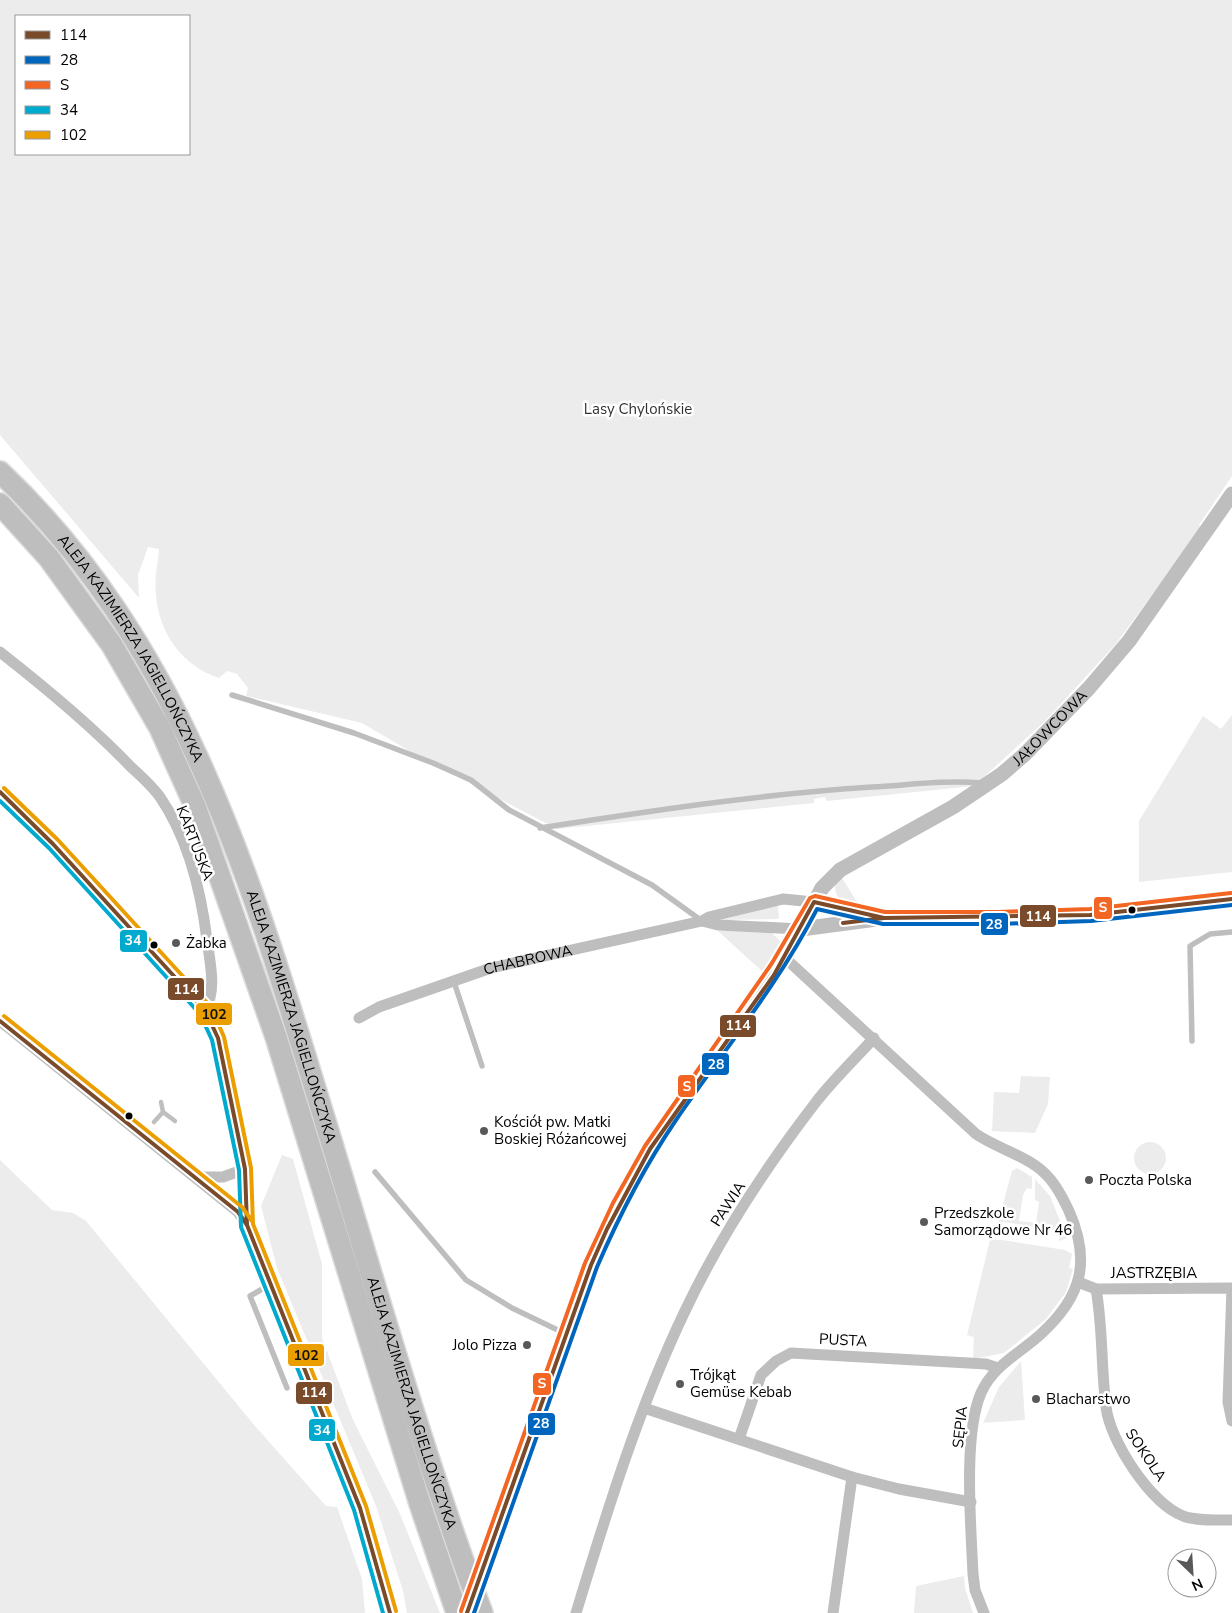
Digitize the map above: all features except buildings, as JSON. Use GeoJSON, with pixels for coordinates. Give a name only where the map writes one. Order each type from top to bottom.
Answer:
{"type":"FeatureCollection","features":[{"type":"Feature","properties":{"kind":"highway","name":"ALEJA KAZIMIERZA JAGIELLOŃCZYKA"},"geometry":{"type":"LineString","coordinates":[[0,472],[78,556],[110,601],[166,692],[201,762],[278,969],[445,1506],[482,1613]]}},
{"type":"Feature","properties":{"kind":"highway","name":"ALEJA KAZIMIERZA JAGIELLOŃCZYKA"},"geometry":{"type":"LineString","coordinates":[[0,504],[49,558],[112,645],[160,728],[195,806],[276,1037],[420,1504],[457,1613]]}},
{"type":"Feature","properties":{"kind":"street","name":"JAŁOWCOWA"},"geometry":{"type":"LineString","coordinates":[[467,1613],[600,1245],[650,1149],[785,958],[827,881],[840,870],[953,807],[989,783],[1025,754],[1129,641],[1232,494]]}},
{"type":"Feature","properties":{"kind":"street","name":"KARTUSKA"},"geometry":{"type":"LineString","coordinates":[[0,652],[103,737],[159,796],[174,822],[193,870],[204,917],[212,976],[211,998],[205,1010]]}},
{"type":"Feature","properties":{"kind":"street"},"geometry":{"type":"LineString","coordinates":[[0,792],[53,844],[205,1010],[218,1038],[244,1169],[247,1225]]}},
{"type":"Feature","properties":{"kind":"street","name":"CHABROWA"},"geometry":{"type":"LineString","coordinates":[[359,1018],[379,1006],[453,979],[544,956],[702,921],[708,917],[756,904],[783,899],[814,902],[884,918]]}},
{"type":"Feature","properties":{"kind":"street","name":"CHABROWA"},"geometry":{"type":"LineString","coordinates":[[702,921],[718,925],[802,929],[884,918],[1059,916],[1232,899]]}},
{"type":"Feature","properties":{"kind":"street"},"geometry":{"type":"LineString","coordinates":[[785,958],[976,1134],[999,1148],[1036,1166],[1052,1180],[1066,1203],[1077,1233],[1082,1266],[1078,1282]]}},
{"type":"Feature","properties":{"kind":"street"},"geometry":{"type":"LineString","coordinates":[[0,1021],[196,1177],[238,1212],[247,1225],[360,1508],[390,1613]]}},
{"type":"Feature","properties":{"kind":"street","name":"PAWIA"},"geometry":{"type":"LineString","coordinates":[[576,1613],[601,1531],[644,1408],[685,1311],[738,1214],[816,1101],[874,1038]]}},
{"type":"Feature","properties":{"kind":"street"},"geometry":{"type":"LineString","coordinates":[[196,1177],[223,1177],[244,1169]]}},
{"type":"Feature","properties":{"kind":"street","name":"JASTRZĘBIA"},"geometry":{"type":"LineString","coordinates":[[1078,1282],[1096,1289],[1232,1288],[1228,1402],[1232,1421]]}},
{"type":"Feature","properties":{"kind":"street","name":"SĘPIA"},"geometry":{"type":"LineString","coordinates":[[984,1613],[973,1574],[972,1432],[976,1405],[982,1390],[998,1368],[1010,1356],[1040,1335],[1053,1323],[1070,1300],[1078,1282]]}},
{"type":"Feature","properties":{"kind":"street","name":"SOKOLA"},"geometry":{"type":"LineString","coordinates":[[1096,1289],[1103,1345],[1106,1407],[1115,1438],[1144,1482],[1171,1509],[1191,1518],[1232,1520]]}},
{"type":"Feature","properties":{"kind":"street","name":"PUSTA"},"geometry":{"type":"LineString","coordinates":[[739,1440],[760,1376],[776,1360],[791,1353],[986,1364],[998,1368]]}},
{"type":"Feature","properties":{"kind":"street"},"geometry":{"type":"LineString","coordinates":[[644,1408],[852,1477],[899,1489],[971,1502]]}},
{"type":"Feature","properties":{"kind":"street"},"geometry":{"type":"LineString","coordinates":[[833,1613],[852,1477]]}},
{"type":"Feature","properties":{"kind":"lane"},"geometry":{"type":"LineString","coordinates":[[232,695],[354,733],[433,763],[470,780],[509,810],[540,828],[652,885],[702,921]]}},
{"type":"Feature","properties":{"kind":"lane"},"geometry":{"type":"LineString","coordinates":[[540,828],[701,803],[828,790],[952,780],[989,783]]}},
{"type":"Feature","properties":{"kind":"lane"},"geometry":{"type":"LineString","coordinates":[[1192,1041],[1190,946],[1210,934],[1232,932]]}},
{"type":"Feature","properties":{"kind":"lane"},"geometry":{"type":"LineString","coordinates":[[453,979],[482,1066]]}},
{"type":"Feature","properties":{"kind":"lane"},"geometry":{"type":"LineString","coordinates":[[375,1172],[466,1280],[512,1308],[566,1335]]}},
{"type":"Feature","properties":{"kind":"lane"},"geometry":{"type":"LineString","coordinates":[[271,1284],[250,1296],[288,1388]]}},
{"type":"Feature","properties":{"kind":"green space","name":"Lasy Chylońskie"},"geometry":{"type":"Polygon","coordinates":[[[0,0],[1232,0],[1232,476],[1199,525],[1201,528],[1115,645],[1044,722],[974,786],[827,801],[825,797],[814,799],[814,803],[557,829],[418,756],[362,723],[246,696],[248,688],[237,674],[227,671],[219,678],[206,673],[194,665],[167,635],[158,609],[156,578],[159,549],[148,547],[138,575],[139,598],[0,435],[0,0]]]}},
{"type":"Feature","properties":{"kind":"green space"},"geometry":{"type":"Polygon","coordinates":[[[1232,715],[1232,872],[1139,882],[1139,821],[1203,716],[1221,729],[1232,715]]]}},
{"type":"Feature","properties":{"kind":"green space"},"geometry":{"type":"Polygon","coordinates":[[[842,878],[859,905],[842,900],[836,894],[835,884],[842,878]]]}},
{"type":"Feature","properties":{"kind":"green space"},"geometry":{"type":"Polygon","coordinates":[[[778,905],[779,918],[777,919],[722,920],[778,905]]]}},
{"type":"Feature","properties":{"kind":"green space"},"geometry":{"type":"Polygon","coordinates":[[[718,931],[770,931],[780,941],[780,950],[764,973],[718,931]]]}},
{"type":"Feature","properties":{"kind":"green space"},"geometry":{"type":"Polygon","coordinates":[[[1021,1076],[1050,1077],[1048,1104],[1035,1133],[992,1131],[994,1092],[1019,1093],[1021,1076]]]}},
{"type":"Feature","properties":{"kind":"green space"},"geometry":{"type":"Polygon","coordinates":[[[1150,1142],[1161,1147],[1166,1158],[1161,1169],[1150,1174],[1139,1169],[1134,1158],[1139,1147],[1150,1142]]]}},
{"type":"Feature","properties":{"kind":"green space"},"geometry":{"type":"Polygon","coordinates":[[[282,1155],[293,1159],[322,1264],[322,1338],[353,1420],[400,1514],[440,1613],[407,1613],[403,1591],[376,1506],[277,1268],[261,1206],[282,1155]]]}},
{"type":"Feature","properties":{"kind":"green space"},"geometry":{"type":"Polygon","coordinates":[[[0,1160],[52,1210],[73,1213],[86,1221],[255,1426],[326,1506],[337,1507],[362,1579],[365,1613],[0,1613],[0,1160]]]}},
{"type":"Feature","properties":{"kind":"green space"},"geometry":{"type":"Polygon","coordinates":[[[1017,1168],[1032,1177],[1032,1189],[1027,1188],[1023,1195],[1019,1221],[1036,1223],[1039,1202],[1035,1200],[1035,1179],[1050,1196],[1067,1238],[1059,1241],[1060,1231],[1003,1222],[1001,1232],[995,1233],[1012,1171],[1017,1168]]]}},
{"type":"Feature","properties":{"kind":"green space"},"geometry":{"type":"Polygon","coordinates":[[[990,1240],[1002,1240],[1065,1250],[1072,1254],[1069,1268],[1073,1269],[1066,1292],[1046,1319],[1004,1353],[973,1359],[974,1337],[967,1335],[990,1240]]]}},
{"type":"Feature","properties":{"kind":"green space"},"geometry":{"type":"Polygon","coordinates":[[[1021,1361],[1025,1420],[983,1423],[999,1387],[1021,1361]]]}},
{"type":"Feature","properties":{"kind":"green space"},"geometry":{"type":"Polygon","coordinates":[[[964,1576],[965,1588],[973,1613],[914,1613],[916,1586],[964,1576]]]}},
{"type":"Feature","properties":{"kind":"waterway"},"geometry":{"type":"LineString","coordinates":[[161,1102],[163,1112],[175,1121]]}},
{"type":"Feature","properties":{"kind":"waterway"},"geometry":{"type":"LineString","coordinates":[[154,1122],[163,1112]]}},
{"type":"Feature","properties":{"kind":"transit line","name":"102"},"geometry":{"type":"LineString","coordinates":[[4,788],[58,840],[211,1007],[224,1037],[251,1168],[253,1224],[366,1506],[396,1611]]}},
{"type":"Feature","properties":{"kind":"transit line","name":"114"},"geometry":{"type":"LineString","coordinates":[[0,792],[53,844],[205,1010],[218,1038],[245,1169],[247,1225],[360,1508],[390,1613]]}},
{"type":"Feature","properties":{"kind":"transit line","name":"34"},"geometry":{"type":"LineString","coordinates":[[0,801],[49,848],[200,1014],[212,1040],[239,1170],[241,1227],[354,1510],[383,1613]]}},
{"type":"Feature","properties":{"kind":"transit line","name":"S"},"geometry":{"type":"LineString","coordinates":[[461,1611],[585,1263],[613,1203],[645,1146],[772,963],[810,898],[815,896],[885,912],[998,912],[1090,909],[1231,893]]}},
{"type":"Feature","properties":{"kind":"transit line","name":"114"},"geometry":{"type":"LineString","coordinates":[[843,923],[884,918],[1090,915],[1232,899]]}},
{"type":"Feature","properties":{"kind":"transit line","name":"114"},"geometry":{"type":"LineString","coordinates":[[467,1613],[591,1265],[607,1229],[650,1149],[774,975],[814,902],[884,918]]}},
{"type":"Feature","properties":{"kind":"transit line","name":"28"},"geometry":{"type":"LineString","coordinates":[[474,1613],[597,1267],[614,1229],[664,1138],[768,991],[817,909],[883,924],[998,924],[1091,921],[1232,905]]}},
{"type":"Feature","properties":{"kind":"transit line","name":"102"},"geometry":{"type":"LineString","coordinates":[[4,1016],[242,1207],[252,1221]]}},
{"type":"Feature","properties":{"kind":"transit line","name":"114"},"geometry":{"type":"LineString","coordinates":[[0,1021],[238,1212],[247,1225]]}},
{"type":"Feature","properties":{"kind":"place","name":"Żabka"},"geometry":{"type":"Point","coordinates":[176,943]}},
{"type":"Feature","properties":{"kind":"place","name":"Kościół pw. Matki Boskiej Różańcowej"},"geometry":{"type":"Point","coordinates":[484,1131]}},
{"type":"Feature","properties":{"kind":"place","name":"Poczta Polska"},"geometry":{"type":"Point","coordinates":[1089,1180]}},
{"type":"Feature","properties":{"kind":"place","name":"Przedszkole Samorządowe Nr 46"},"geometry":{"type":"Point","coordinates":[924,1222]}},
{"type":"Feature","properties":{"kind":"place","name":"Jolo Pizza"},"geometry":{"type":"Point","coordinates":[527,1345]}},
{"type":"Feature","properties":{"kind":"place","name":"Trójkąt Gemüse Kebab"},"geometry":{"type":"Point","coordinates":[680,1384]}},
{"type":"Feature","properties":{"kind":"place","name":"Blacharstwo"},"geometry":{"type":"Point","coordinates":[1036,1399]}}]}
